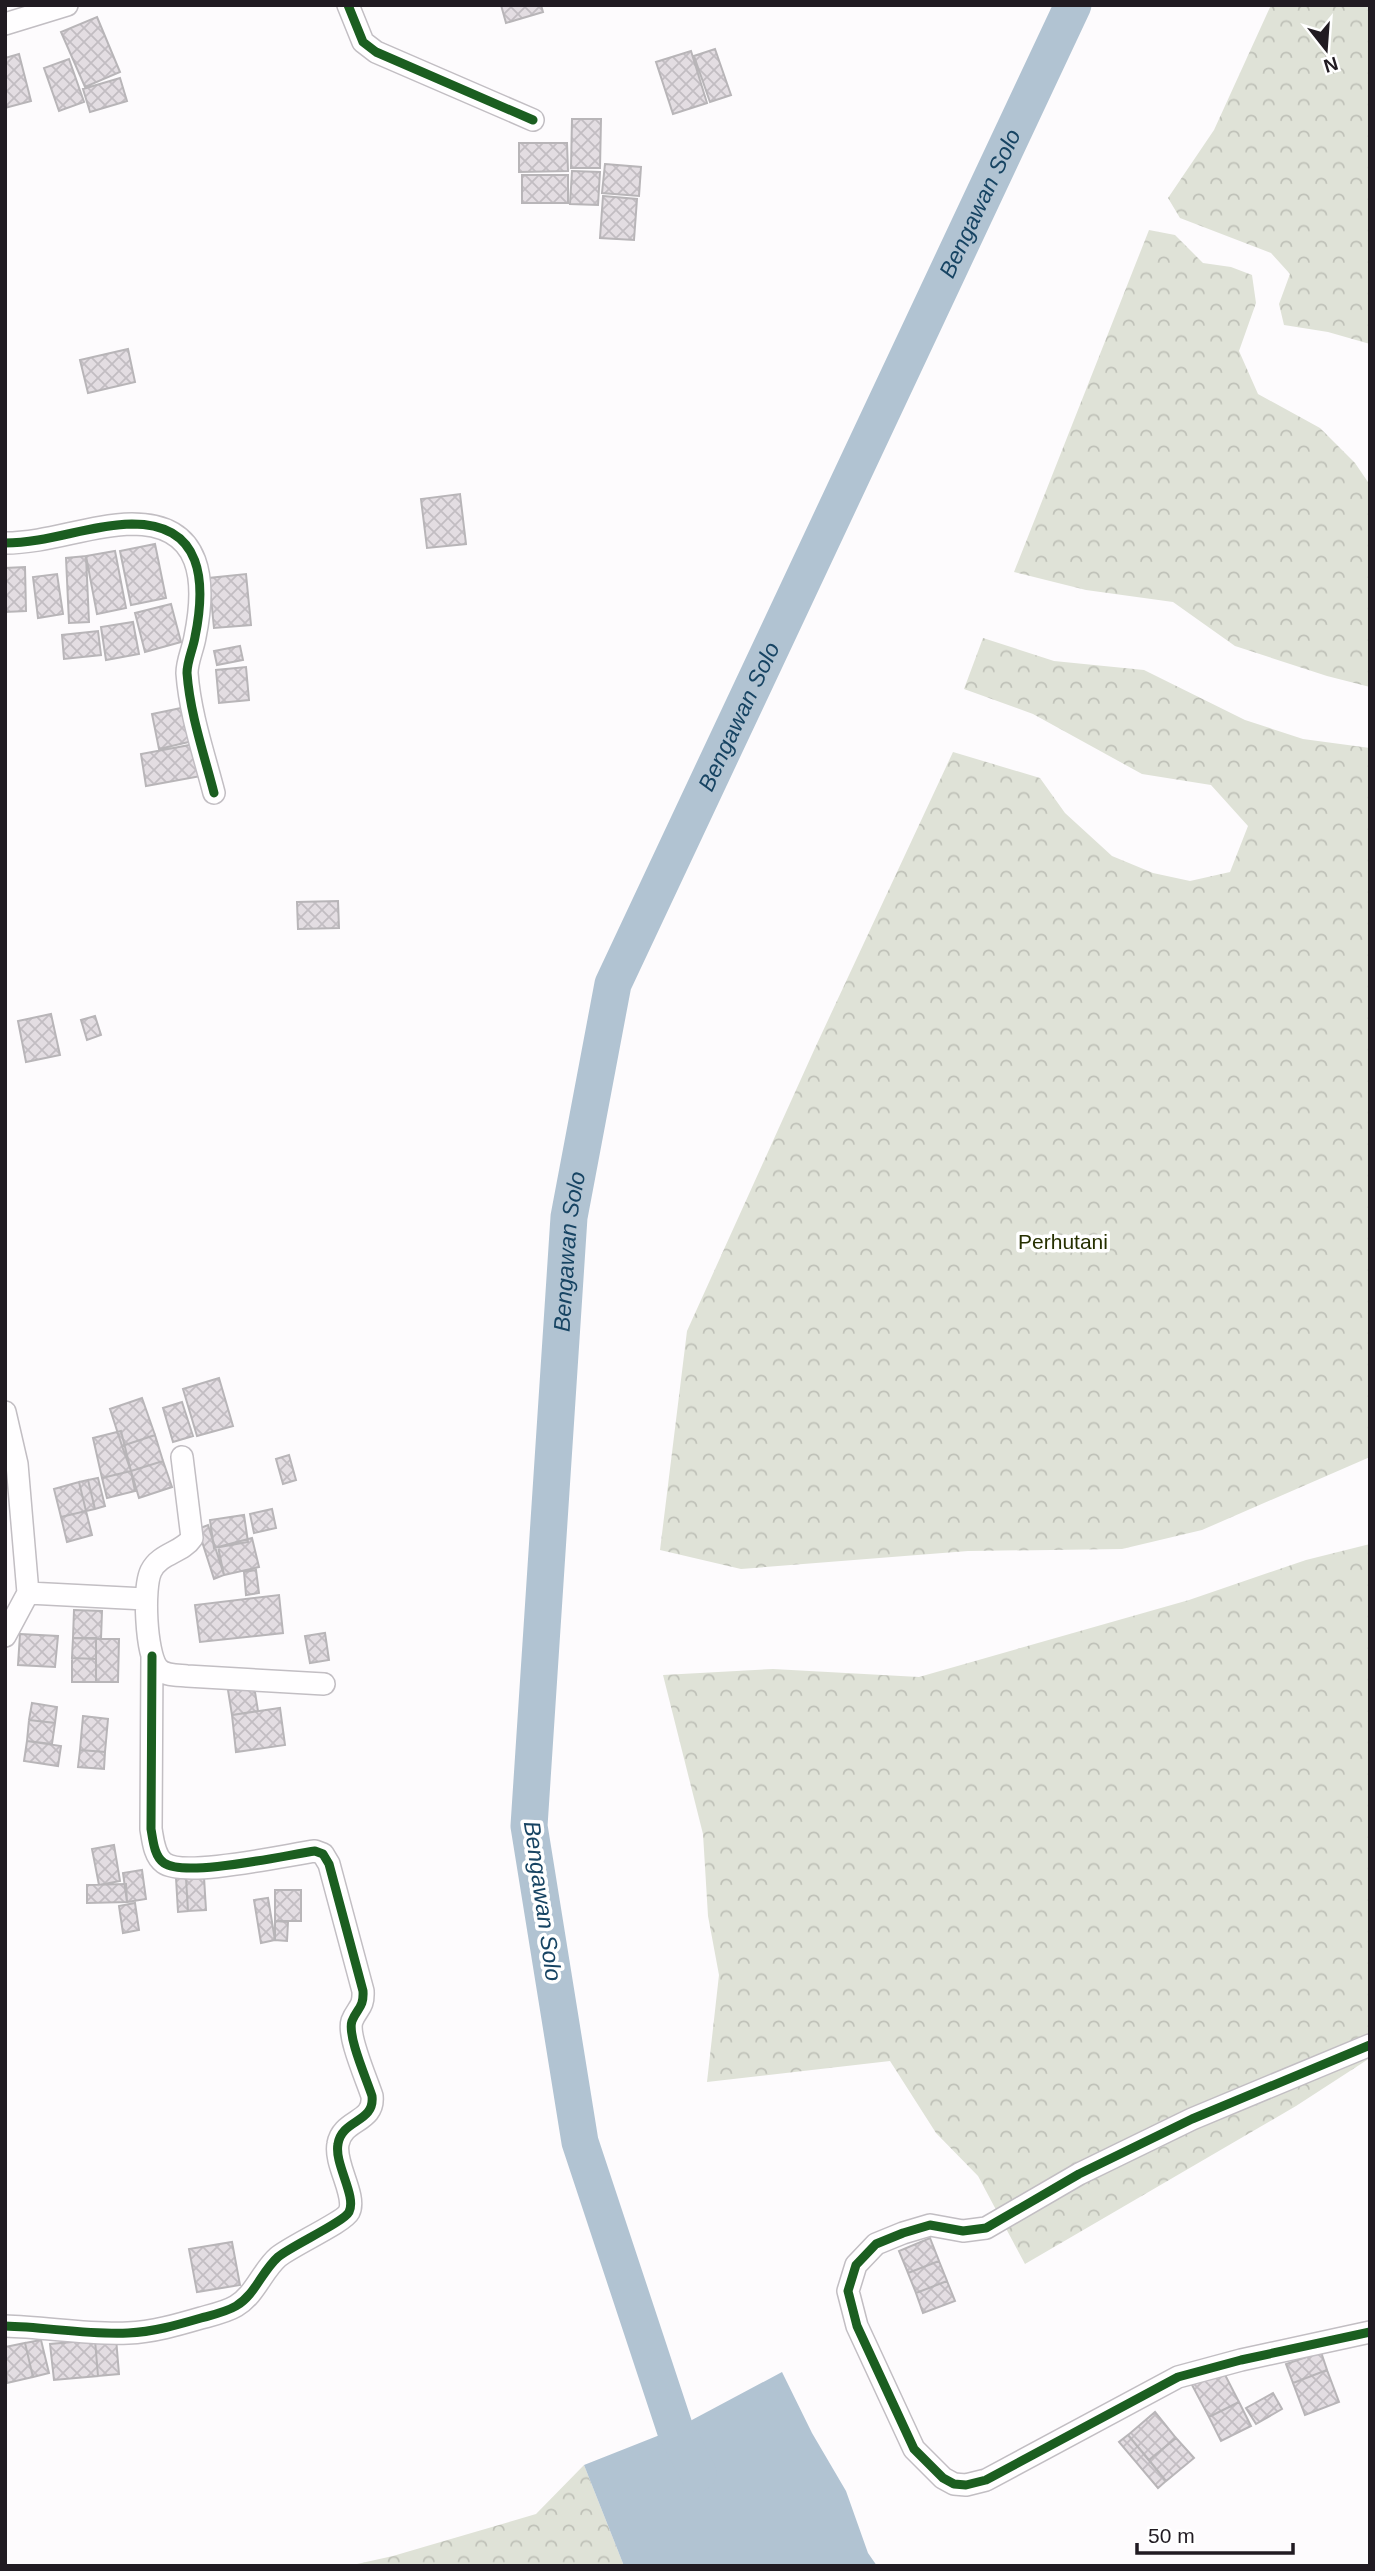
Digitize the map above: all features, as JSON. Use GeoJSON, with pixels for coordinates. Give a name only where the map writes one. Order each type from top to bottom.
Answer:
{"type":"FeatureCollection","features":[{"type":"Feature","properties":{"kind":"street"},"geometry":{"type":"LineString","coordinates":[[5,23],[67,5]]}},
{"type":"Feature","properties":{"kind":"street"},"geometry":{"type":"LineString","coordinates":[[348,5],[363,42],[376,52],[533,120]]}},
{"type":"Feature","properties":{"kind":"street"},"geometry":{"type":"LineString","coordinates":[[5,543],[43,541],[85,529],[132,524],[165,531],[179,539],[191,552],[199,570],[201,589],[195,636],[187,668],[188,687],[214,793]]}},
{"type":"Feature","properties":{"kind":"street"},"geometry":{"type":"LineString","coordinates":[[5,1412],[17,1464],[28,1593],[5,1636]]}},
{"type":"Feature","properties":{"kind":"street"},"geometry":{"type":"LineString","coordinates":[[5,2326],[127,2333],[168,2328],[237,2306],[260,2283],[276,2259],[317,2232],[340,2221],[349,2212],[351,2202],[337,2150],[338,2139],[346,2128],[369,2114],[373,2106],[353,2036],[352,2022],[363,2004],[363,1991],[329,1864],[323,1854],[315,1851],[179,1869],[163,1863],[155,1850],[151,1829],[152,1656],[145,1599],[151,1572],[160,1560],[187,1545],[192,1538],[183,1457]]}},
{"type":"Feature","properties":{"kind":"street"},"geometry":{"type":"LineString","coordinates":[[28,1593],[145,1599]]}},
{"type":"Feature","properties":{"kind":"street"},"geometry":{"type":"LineString","coordinates":[[152,1656],[157,1667],[165,1673],[324,1684]]}},
{"type":"Feature","properties":{"kind":"street"},"geometry":{"type":"LineString","coordinates":[[1370,2045],[1192,2119],[1079,2174],[986,2228],[963,2231],[930,2225],[876,2244],[856,2265],[848,2291],[857,2326],[914,2449],[943,2478],[954,2484],[966,2485],[986,2480],[1178,2377],[1241,2360],[1370,2332]]}},
{"type":"Feature","properties":{"kind":"green space"},"geometry":{"type":"Polygon","coordinates":[[[1271,5],[1370,5],[1370,344],[1328,332],[1284,325],[1279,304],[1290,274],[1271,253],[1180,218],[1168,198],[1214,130],[1271,5]]]}},
{"type":"Feature","properties":{"kind":"green space"},"geometry":{"type":"Polygon","coordinates":[[[1149,230],[1175,235],[1203,263],[1231,267],[1252,275],[1256,303],[1239,351],[1258,394],[1320,428],[1355,463],[1370,485],[1370,687],[1235,646],[1173,602],[1086,590],[1014,572],[1149,230]]]}},
{"type":"Feature","properties":{"kind":"green space","name":"Perhutani"},"geometry":{"type":"Polygon","coordinates":[[[983,638],[1054,661],[1144,670],[1245,720],[1303,739],[1370,748],[1370,1457],[1202,1530],[1122,1549],[968,1551],[741,1569],[660,1550],[687,1331],[953,752],[1040,778],[1065,813],[1112,856],[1153,873],[1190,881],[1230,872],[1248,826],[1211,785],[1142,774],[1033,714],[964,689],[983,638]]]}},
{"type":"Feature","properties":{"kind":"green space"},"geometry":{"type":"Polygon","coordinates":[[[1370,1544],[1370,2058],[1296,2106],[1025,2264],[978,2176],[936,2133],[890,2061],[707,2082],[719,1975],[708,1916],[703,1834],[663,1675],[773,1669],[919,1677],[1189,1600],[1306,1560],[1370,1544]]]}},
{"type":"Feature","properties":{"kind":"green space"},"geometry":{"type":"Polygon","coordinates":[[[584,2465],[624,2566],[348,2566],[393,2556],[536,2514],[584,2465]]]}},
{"type":"Feature","properties":{"kind":"water"},"geometry":{"type":"Polygon","coordinates":[[[782,2372],[812,2433],[846,2491],[868,2553],[877,2566],[624,2566],[584,2465],[675,2429],[782,2372]]]}},
{"type":"Feature","properties":{"kind":"building"},"geometry":{"type":"Polygon","coordinates":[[[501,5],[541,5],[543,12],[506,23],[501,5]]]}},
{"type":"Feature","properties":{"kind":"building"},"geometry":{"type":"Polygon","coordinates":[[[97,17],[120,72],[85,87],[61,32],[97,17]]]}},
{"type":"Feature","properties":{"kind":"building"},"geometry":{"type":"Polygon","coordinates":[[[715,49],[731,95],[710,102],[694,56],[715,49]]]}},
{"type":"Feature","properties":{"kind":"building"},"geometry":{"type":"Polygon","coordinates":[[[691,51],[707,103],[673,114],[656,62],[691,51]]]}},
{"type":"Feature","properties":{"kind":"building"},"geometry":{"type":"Polygon","coordinates":[[[19,54],[31,101],[5,108],[5,58],[19,54]]]}},
{"type":"Feature","properties":{"kind":"building"},"geometry":{"type":"Polygon","coordinates":[[[69,59],[84,102],[59,111],[44,68],[69,59]]]}},
{"type":"Feature","properties":{"kind":"building"},"geometry":{"type":"Polygon","coordinates":[[[120,78],[127,101],[90,112],[83,89],[120,78]]]}},
{"type":"Feature","properties":{"kind":"building"},"geometry":{"type":"Polygon","coordinates":[[[572,119],[601,119],[600,168],[571,168],[572,119]]]}},
{"type":"Feature","properties":{"kind":"building"},"geometry":{"type":"Polygon","coordinates":[[[519,143],[567,143],[568,171],[519,172],[519,143]]]}},
{"type":"Feature","properties":{"kind":"building"},"geometry":{"type":"Polygon","coordinates":[[[605,164],[641,167],[639,196],[602,193],[605,164]]]}},
{"type":"Feature","properties":{"kind":"building"},"geometry":{"type":"Polygon","coordinates":[[[572,171],[600,172],[598,205],[570,204],[572,171]]]}},
{"type":"Feature","properties":{"kind":"building"},"geometry":{"type":"Polygon","coordinates":[[[522,175],[568,175],[568,203],[522,203],[522,175]]]}},
{"type":"Feature","properties":{"kind":"building"},"geometry":{"type":"Polygon","coordinates":[[[603,196],[637,199],[634,240],[600,238],[603,196]]]}},
{"type":"Feature","properties":{"kind":"building"},"geometry":{"type":"Polygon","coordinates":[[[128,349],[135,382],[88,393],[80,360],[128,349]]]}},
{"type":"Feature","properties":{"kind":"building"},"geometry":{"type":"Polygon","coordinates":[[[460,494],[466,544],[427,548],[421,499],[460,494]]]}},
{"type":"Feature","properties":{"kind":"building"},"geometry":{"type":"Polygon","coordinates":[[[155,544],[166,598],[131,605],[120,551],[155,544]]]}},
{"type":"Feature","properties":{"kind":"building"},"geometry":{"type":"Polygon","coordinates":[[[115,551],[126,608],[97,614],[86,556],[115,551]]]}},
{"type":"Feature","properties":{"kind":"building"},"geometry":{"type":"Polygon","coordinates":[[[86,556],[89,622],[69,623],[66,558],[86,556]]]}},
{"type":"Feature","properties":{"kind":"building"},"geometry":{"type":"Polygon","coordinates":[[[25,567],[26,611],[5,612],[5,568],[25,567]]]}},
{"type":"Feature","properties":{"kind":"building"},"geometry":{"type":"Polygon","coordinates":[[[57,574],[63,614],[38,618],[33,577],[57,574]]]}},
{"type":"Feature","properties":{"kind":"building"},"geometry":{"type":"Polygon","coordinates":[[[246,574],[251,625],[214,628],[209,578],[246,574]]]}},
{"type":"Feature","properties":{"kind":"building"},"geometry":{"type":"Polygon","coordinates":[[[171,604],[181,642],[145,652],[135,613],[171,604]]]}},
{"type":"Feature","properties":{"kind":"building"},"geometry":{"type":"Polygon","coordinates":[[[133,622],[139,654],[106,660],[101,627],[133,622]]]}},
{"type":"Feature","properties":{"kind":"building"},"geometry":{"type":"Polygon","coordinates":[[[98,631],[101,655],[64,659],[62,635],[98,631]]]}},
{"type":"Feature","properties":{"kind":"building"},"geometry":{"type":"Polygon","coordinates":[[[240,646],[243,660],[217,665],[214,651],[240,646]]]}},
{"type":"Feature","properties":{"kind":"building"},"geometry":{"type":"Polygon","coordinates":[[[246,667],[249,700],[219,703],[216,670],[246,667]]]}},
{"type":"Feature","properties":{"kind":"building"},"geometry":{"type":"Polygon","coordinates":[[[186,707],[193,741],[159,749],[152,714],[186,707]]]}},
{"type":"Feature","properties":{"kind":"building"},"geometry":{"type":"Polygon","coordinates":[[[195,744],[201,776],[146,786],[141,754],[195,744]]]}},
{"type":"Feature","properties":{"kind":"building"},"geometry":{"type":"Polygon","coordinates":[[[338,901],[339,928],[298,929],[297,902],[338,901]]]}},
{"type":"Feature","properties":{"kind":"building"},"geometry":{"type":"Polygon","coordinates":[[[51,1014],[60,1055],[26,1062],[18,1021],[51,1014]]]}},
{"type":"Feature","properties":{"kind":"building"},"geometry":{"type":"Polygon","coordinates":[[[95,1016],[101,1035],[87,1040],[81,1020],[95,1016]]]}},
{"type":"Feature","properties":{"kind":"building"},"geometry":{"type":"Polygon","coordinates":[[[219,1378],[233,1426],[197,1436],[183,1389],[219,1378]]]}},
{"type":"Feature","properties":{"kind":"building"},"geometry":{"type":"Polygon","coordinates":[[[142,1398],[155,1435],[122,1446],[110,1409],[142,1398]]]}},
{"type":"Feature","properties":{"kind":"building"},"geometry":{"type":"Polygon","coordinates":[[[182,1402],[193,1436],[173,1442],[163,1408],[182,1402]]]}},
{"type":"Feature","properties":{"kind":"building"},"geometry":{"type":"Polygon","coordinates":[[[121,1431],[131,1471],[102,1478],[93,1438],[121,1431]]]}},
{"type":"Feature","properties":{"kind":"building"},"geometry":{"type":"Polygon","coordinates":[[[155,1435],[163,1461],[131,1471],[122,1446],[155,1435]]]}},
{"type":"Feature","properties":{"kind":"building"},"geometry":{"type":"Polygon","coordinates":[[[289,1455],[296,1480],[283,1484],[276,1459],[289,1455]]]}},
{"type":"Feature","properties":{"kind":"building"},"geometry":{"type":"Polygon","coordinates":[[[163,1461],[172,1487],[139,1498],[131,1471],[163,1461]]]}},
{"type":"Feature","properties":{"kind":"building"},"geometry":{"type":"Polygon","coordinates":[[[131,1471],[135,1491],[107,1498],[102,1478],[131,1471]]]}},
{"type":"Feature","properties":{"kind":"building"},"geometry":{"type":"Polygon","coordinates":[[[98,1478],[105,1506],[95,1509],[88,1480],[98,1478]]]}},
{"type":"Feature","properties":{"kind":"building"},"geometry":{"type":"Polygon","coordinates":[[[88,1480],[95,1509],[86,1511],[79,1482],[88,1480]]]}},
{"type":"Feature","properties":{"kind":"building"},"geometry":{"type":"Polygon","coordinates":[[[79,1482],[86,1511],[61,1517],[54,1489],[79,1482]]]}},
{"type":"Feature","properties":{"kind":"building"},"geometry":{"type":"Polygon","coordinates":[[[272,1509],[276,1528],[254,1533],[250,1514],[272,1509]]]}},
{"type":"Feature","properties":{"kind":"building"},"geometry":{"type":"Polygon","coordinates":[[[86,1511],[92,1535],[67,1542],[61,1517],[86,1511]]]}},
{"type":"Feature","properties":{"kind":"building"},"geometry":{"type":"Polygon","coordinates":[[[244,1515],[248,1542],[214,1548],[210,1520],[244,1515]]]}},
{"type":"Feature","properties":{"kind":"building"},"geometry":{"type":"Polygon","coordinates":[[[208,1525],[224,1575],[214,1579],[198,1529],[208,1525]]]}},
{"type":"Feature","properties":{"kind":"building"},"geometry":{"type":"Polygon","coordinates":[[[252,1538],[259,1567],[224,1575],[218,1547],[252,1538]]]}},
{"type":"Feature","properties":{"kind":"building"},"geometry":{"type":"Polygon","coordinates":[[[256,1570],[259,1593],[246,1595],[244,1572],[256,1570]]]}},
{"type":"Feature","properties":{"kind":"building"},"geometry":{"type":"Polygon","coordinates":[[[279,1595],[283,1633],[200,1642],[195,1605],[279,1595]]]}},
{"type":"Feature","properties":{"kind":"building"},"geometry":{"type":"Polygon","coordinates":[[[74,1610],[102,1611],[101,1639],[73,1638],[74,1610]]]}},
{"type":"Feature","properties":{"kind":"building"},"geometry":{"type":"Polygon","coordinates":[[[325,1633],[329,1660],[310,1663],[305,1636],[325,1633]]]}},
{"type":"Feature","properties":{"kind":"building"},"geometry":{"type":"Polygon","coordinates":[[[20,1634],[58,1636],[55,1667],[18,1665],[20,1634]]]}},
{"type":"Feature","properties":{"kind":"building"},"geometry":{"type":"Polygon","coordinates":[[[73,1638],[96,1638],[96,1659],[72,1658],[73,1638]]]}},
{"type":"Feature","properties":{"kind":"building"},"geometry":{"type":"Polygon","coordinates":[[[96,1639],[119,1639],[118,1682],[96,1682],[96,1639]]]}},
{"type":"Feature","properties":{"kind":"building"},"geometry":{"type":"Polygon","coordinates":[[[72,1658],[96,1659],[96,1682],[72,1682],[72,1658]]]}},
{"type":"Feature","properties":{"kind":"building"},"geometry":{"type":"Polygon","coordinates":[[[254,1686],[258,1711],[232,1715],[228,1690],[254,1686]]]}},
{"type":"Feature","properties":{"kind":"building"},"geometry":{"type":"Polygon","coordinates":[[[32,1703],[57,1707],[55,1723],[29,1720],[32,1703]]]}},
{"type":"Feature","properties":{"kind":"building"},"geometry":{"type":"Polygon","coordinates":[[[280,1708],[285,1745],[236,1752],[232,1715],[280,1708]]]}},
{"type":"Feature","properties":{"kind":"building"},"geometry":{"type":"Polygon","coordinates":[[[83,1716],[108,1719],[105,1752],[80,1750],[83,1716]]]}},
{"type":"Feature","properties":{"kind":"building"},"geometry":{"type":"Polygon","coordinates":[[[29,1720],[55,1723],[52,1744],[27,1741],[29,1720]]]}},
{"type":"Feature","properties":{"kind":"building"},"geometry":{"type":"Polygon","coordinates":[[[27,1741],[61,1746],[58,1766],[24,1761],[27,1741]]]}},
{"type":"Feature","properties":{"kind":"building"},"geometry":{"type":"Polygon","coordinates":[[[80,1750],[105,1752],[104,1769],[78,1767],[80,1750]]]}},
{"type":"Feature","properties":{"kind":"building"},"geometry":{"type":"Polygon","coordinates":[[[114,1845],[120,1881],[99,1885],[92,1849],[114,1845]]]}},
{"type":"Feature","properties":{"kind":"building"},"geometry":{"type":"Polygon","coordinates":[[[142,1870],[146,1899],[127,1902],[123,1873],[142,1870]]]}},
{"type":"Feature","properties":{"kind":"building"},"geometry":{"type":"Polygon","coordinates":[[[204,1877],[206,1910],[188,1911],[186,1878],[204,1877]]]}},
{"type":"Feature","properties":{"kind":"building"},"geometry":{"type":"Polygon","coordinates":[[[176,1878],[186,1878],[188,1911],[178,1912],[176,1878]]]}},
{"type":"Feature","properties":{"kind":"building"},"geometry":{"type":"Polygon","coordinates":[[[126,1884],[127,1902],[87,1903],[87,1885],[126,1884]]]}},
{"type":"Feature","properties":{"kind":"building"},"geometry":{"type":"Polygon","coordinates":[[[275,1890],[301,1890],[301,1921],[275,1921],[275,1890]]]}},
{"type":"Feature","properties":{"kind":"building"},"geometry":{"type":"Polygon","coordinates":[[[268,1898],[275,1940],[261,1943],[254,1900],[268,1898]]]}},
{"type":"Feature","properties":{"kind":"building"},"geometry":{"type":"Polygon","coordinates":[[[135,1903],[139,1930],[123,1933],[119,1906],[135,1903]]]}},
{"type":"Feature","properties":{"kind":"building"},"geometry":{"type":"Polygon","coordinates":[[[275,1921],[288,1922],[287,1941],[275,1940],[275,1921]]]}},
{"type":"Feature","properties":{"kind":"building"},"geometry":{"type":"Polygon","coordinates":[[[930,2238],[939,2261],[908,2273],[899,2251],[930,2238]]]}},
{"type":"Feature","properties":{"kind":"building"},"geometry":{"type":"Polygon","coordinates":[[[232,2242],[240,2285],[197,2292],[189,2249],[232,2242]]]}},
{"type":"Feature","properties":{"kind":"building"},"geometry":{"type":"Polygon","coordinates":[[[939,2261],[947,2281],[916,2293],[908,2273],[939,2261]]]}},
{"type":"Feature","properties":{"kind":"building"},"geometry":{"type":"Polygon","coordinates":[[[947,2281],[955,2301],[923,2313],[916,2293],[947,2281]]]}},
{"type":"Feature","properties":{"kind":"building"},"geometry":{"type":"Polygon","coordinates":[[[116,2338],[119,2374],[98,2376],[95,2340],[116,2338]]]}},
{"type":"Feature","properties":{"kind":"building"},"geometry":{"type":"Polygon","coordinates":[[[41,2340],[49,2373],[33,2377],[25,2343],[41,2340]]]}},
{"type":"Feature","properties":{"kind":"building"},"geometry":{"type":"Polygon","coordinates":[[[95,2340],[98,2376],[54,2380],[50,2344],[95,2340]]]}},
{"type":"Feature","properties":{"kind":"building"},"geometry":{"type":"Polygon","coordinates":[[[25,2343],[33,2377],[7,2383],[5,2347],[25,2343]]]}},
{"type":"Feature","properties":{"kind":"building"},"geometry":{"type":"Polygon","coordinates":[[[1321,2352],[1327,2370],[1293,2383],[1286,2364],[1321,2352]]]}},
{"type":"Feature","properties":{"kind":"building"},"geometry":{"type":"Polygon","coordinates":[[[1222,2369],[1239,2402],[1209,2417],[1192,2385],[1222,2369]]]}},
{"type":"Feature","properties":{"kind":"building"},"geometry":{"type":"Polygon","coordinates":[[[1327,2370],[1339,2402],[1305,2415],[1293,2383],[1327,2370]]]}},
{"type":"Feature","properties":{"kind":"building"},"geometry":{"type":"Polygon","coordinates":[[[1273,2393],[1282,2409],[1256,2424],[1246,2408],[1273,2393]]]}},
{"type":"Feature","properties":{"kind":"building"},"geometry":{"type":"Polygon","coordinates":[[[1239,2402],[1251,2426],[1221,2441],[1209,2417],[1239,2402]]]}},
{"type":"Feature","properties":{"kind":"building"},"geometry":{"type":"Polygon","coordinates":[[[1155,2412],[1176,2438],[1149,2460],[1128,2435],[1155,2412]]]}},
{"type":"Feature","properties":{"kind":"building"},"geometry":{"type":"Polygon","coordinates":[[[1128,2435],[1166,2481],[1158,2488],[1119,2442],[1128,2435]]]}},
{"type":"Feature","properties":{"kind":"building"},"geometry":{"type":"Polygon","coordinates":[[[1176,2438],[1194,2458],[1166,2481],[1149,2460],[1176,2438]]]}},
{"type":"Feature","properties":{"kind":"waterway","name":"Bengawan Solo"},"geometry":{"type":"LineString","coordinates":[[698,2473],[675,2429],[580,2142],[529,1826],[569,1217],[613,984],[1073,5]]}},
{"type":"Feature","properties":{"kind":"cycle path"},"geometry":{"type":"LineString","coordinates":[[348,5],[363,42],[376,52],[533,120]]}},
{"type":"Feature","properties":{"kind":"cycle path"},"geometry":{"type":"LineString","coordinates":[[5,543],[132,524],[156,527],[174,534],[186,546],[195,560],[200,597],[187,673],[194,719],[214,793]]}},
{"type":"Feature","properties":{"kind":"cycle path"},"geometry":{"type":"LineString","coordinates":[[5,2326],[128,2333],[165,2328],[223,2312],[243,2301],[278,2257],[338,2222],[349,2212],[351,2205],[339,2161],[338,2144],[345,2130],[369,2111],[372,2096],[351,2028],[360,2008],[363,1991],[329,1864],[323,1854],[315,1851],[213,1867],[175,1867],[161,1860],[154,1848],[151,1829],[152,1656]]}},
{"type":"Feature","properties":{"kind":"cycle path"},"geometry":{"type":"LineString","coordinates":[[1370,2045],[1192,2119],[1079,2174],[986,2228],[963,2231],[930,2225],[876,2244],[856,2265],[848,2291],[857,2326],[914,2449],[943,2478],[954,2484],[966,2485],[986,2480],[1178,2377],[1241,2360],[1370,2332]]}}]}
